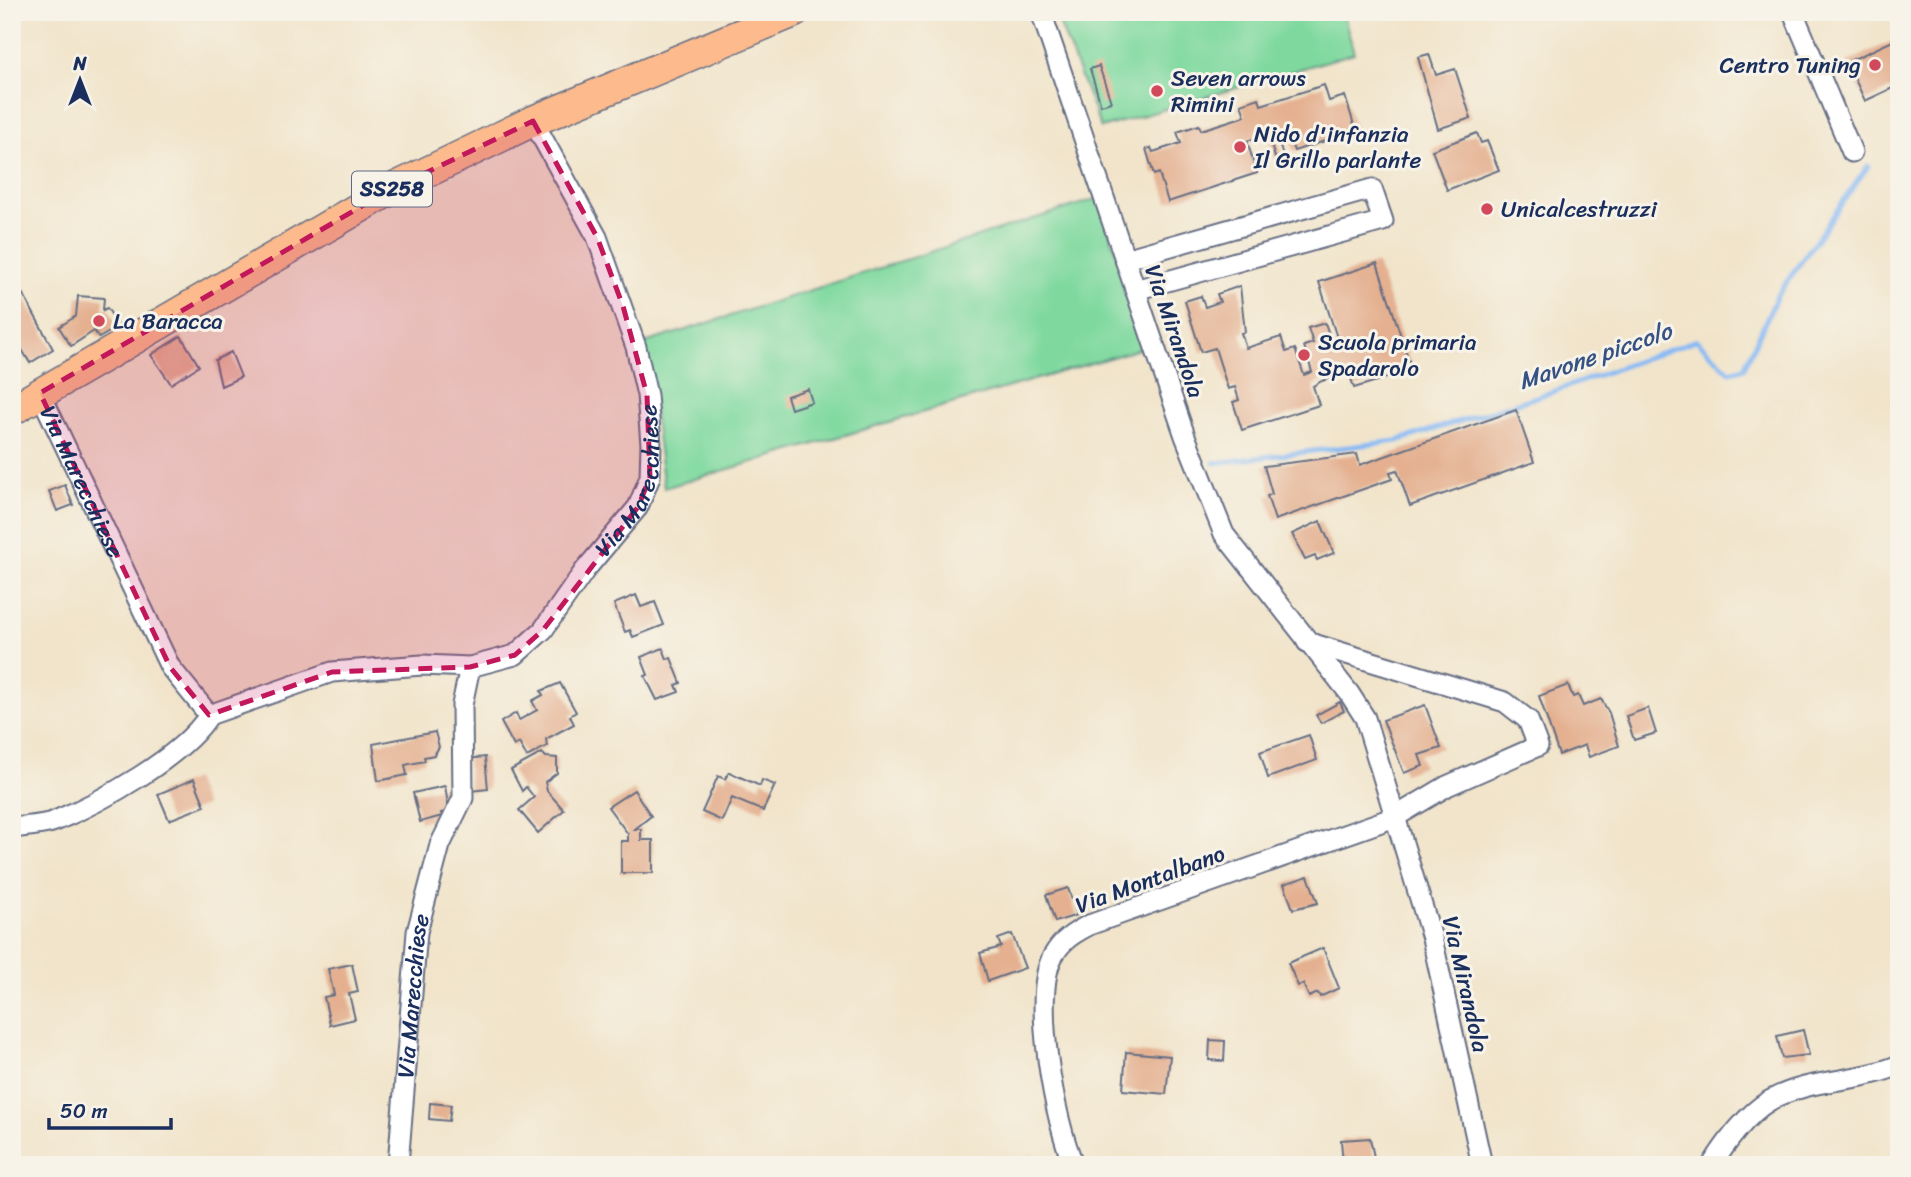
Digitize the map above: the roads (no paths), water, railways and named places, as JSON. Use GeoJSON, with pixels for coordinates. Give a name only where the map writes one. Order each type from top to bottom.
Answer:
{"type":"FeatureCollection","features":[{"type":"Feature","properties":{"kind":"main road","name":"Via Marecchiese"},"geometry":{"type":"LineString","coordinates":[[12,410],[388,191],[533,121],[794,12]]}},
{"type":"Feature","properties":{"kind":"street","name":"Via Mirandola"},"geometry":{"type":"LineString","coordinates":[[1041,12],[1185,436],[1224,534],[1349,693],[1365,718],[1432,938],[1482,1165]]}},
{"type":"Feature","properties":{"kind":"street"},"geometry":{"type":"LineString","coordinates":[[1793,12],[1852,152]]}},
{"type":"Feature","properties":{"kind":"street","name":"Via Marecchiese"},"geometry":{"type":"LineString","coordinates":[[12,828],[52,822],[114,789],[201,729],[209,715],[331,672],[422,665],[470,667],[515,655],[543,630],[584,570],[638,507],[650,477],[651,443],[646,395],[623,306],[597,237],[533,121]]}},
{"type":"Feature","properties":{"kind":"street"},"geometry":{"type":"LineString","coordinates":[[1125,259],[1371,189],[1383,221],[1135,290]]}},
{"type":"Feature","properties":{"kind":"street","name":"Via Marecchiese"},"geometry":{"type":"LineString","coordinates":[[40,393],[170,667],[209,715]]}},
{"type":"Feature","properties":{"kind":"street"},"geometry":{"type":"LineString","coordinates":[[1307,642],[1505,702],[1528,720],[1538,746],[1447,786],[1395,817]]}},
{"type":"Feature","properties":{"kind":"street","name":"Via Marecchiese"},"geometry":{"type":"LineString","coordinates":[[398,1165],[417,932],[440,845],[463,798],[462,705],[470,667]]}},
{"type":"Feature","properties":{"kind":"street","name":"Via Montalbano"},"geometry":{"type":"LineString","coordinates":[[1074,1165],[1064,1144],[1051,1085],[1045,981],[1053,956],[1069,935],[1089,925],[1395,817]]}},
{"type":"Feature","properties":{"kind":"street"},"geometry":{"type":"LineString","coordinates":[[1712,1165],[1768,1101],[1792,1091],[1861,1077],[1899,1065]]}},
{"type":"Feature","properties":{"kind":"waterway","name":"Mavone piccolo"},"geometry":{"type":"LineString","coordinates":[[1214,463],[1397,441],[1555,391],[1696,340],[1730,372],[1744,368],[1777,296],[1868,166]]}},
{"type":"Feature","properties":{"kind":"place","name":"Centro Tuning"},"geometry":{"type":"Point","coordinates":[1875,65]}},
{"type":"Feature","properties":{"kind":"place","name":"Seven arrows Rimini"},"geometry":{"type":"Point","coordinates":[1157,91]}},
{"type":"Feature","properties":{"kind":"place","name":"Nido d'infanzia Il Grillo parlante"},"geometry":{"type":"Point","coordinates":[1240,147]}},
{"type":"Feature","properties":{"kind":"place","name":"Unicalcestruzzi"},"geometry":{"type":"Point","coordinates":[1487,209]}},
{"type":"Feature","properties":{"kind":"place","name":"La Baracca"},"geometry":{"type":"Point","coordinates":[99,321]}},
{"type":"Feature","properties":{"kind":"place","name":"Scuola primaria Spadarolo"},"geometry":{"type":"Point","coordinates":[1304,355]}}]}
